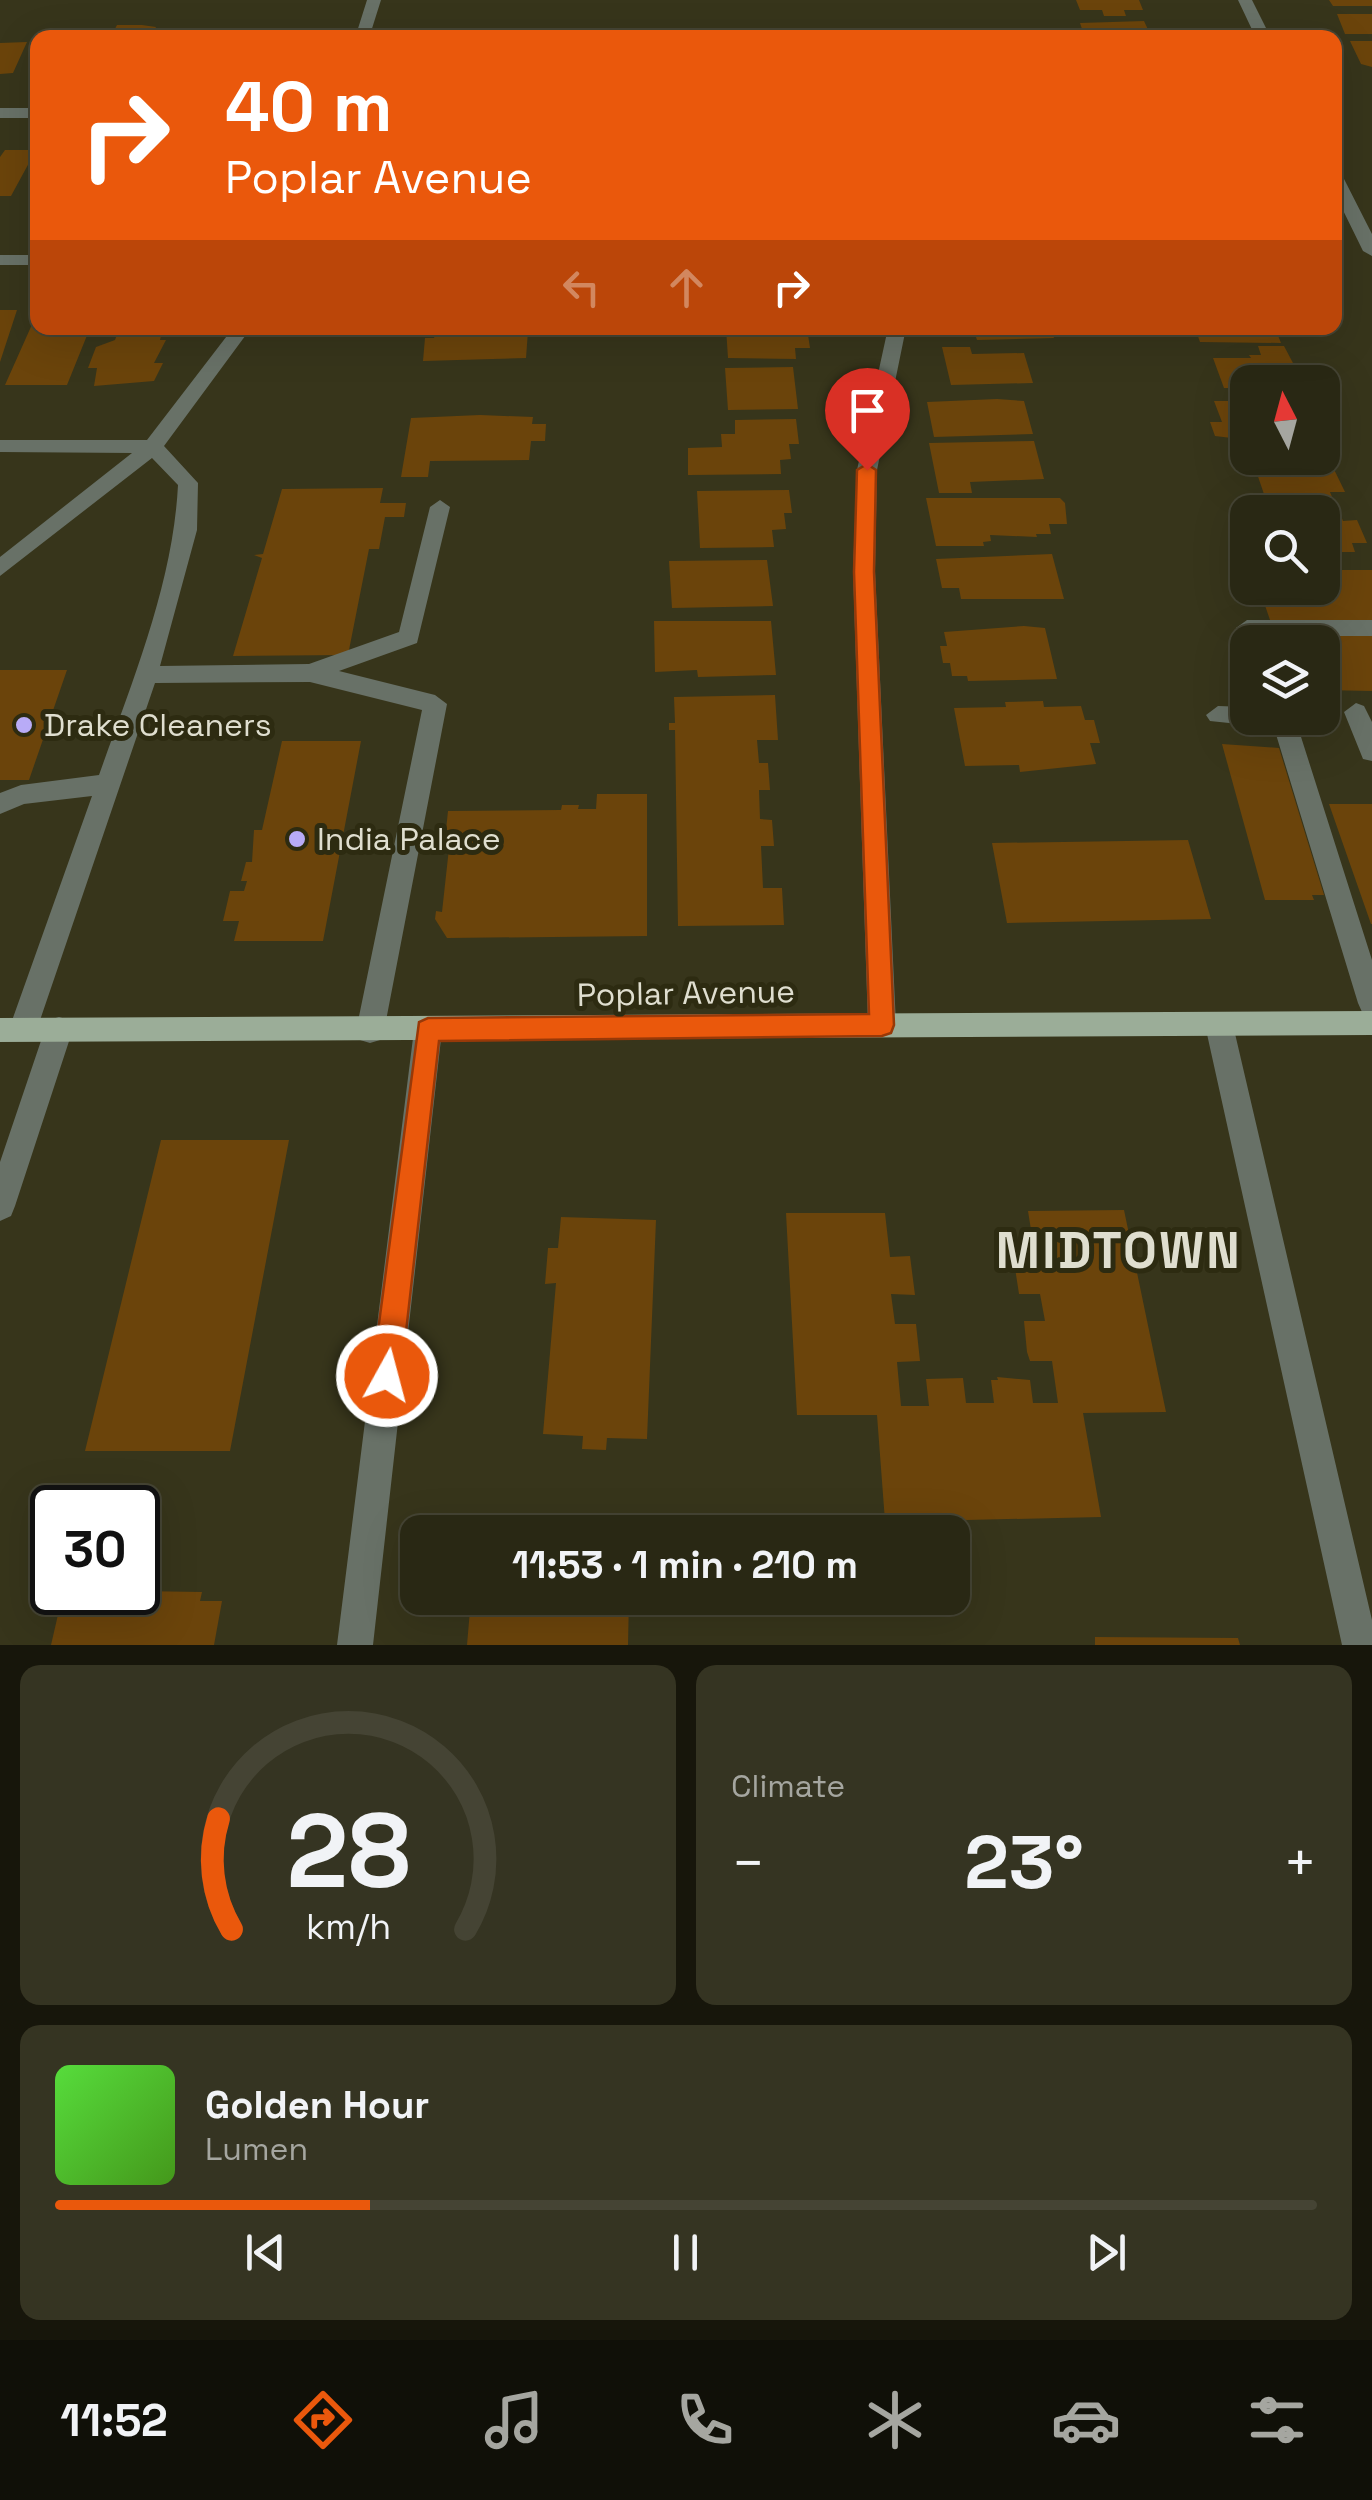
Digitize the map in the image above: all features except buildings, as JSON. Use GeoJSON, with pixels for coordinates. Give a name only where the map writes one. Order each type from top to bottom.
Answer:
{"type":"FeatureCollection","features":[{"type":"Feature","properties":{"kind":"main road","name":"Poplar Avenue"},"geometry":{"type":"LineString","coordinates":[[11,1029],[1372,1023]]}},
{"type":"Feature","properties":{"kind":"street"},"geometry":{"type":"LineString","coordinates":[[365,30],[374,0]]}},
{"type":"Feature","properties":{"kind":"street"},"geometry":{"type":"LineString","coordinates":[[1245,0],[1260,30]]}},
{"type":"Feature","properties":{"kind":"street"},"geometry":{"type":"LineString","coordinates":[[0,114],[30,113]]}},
{"type":"Feature","properties":{"kind":"street"},"geometry":{"type":"LineString","coordinates":[[1342,192],[1372,251]]}},
{"type":"Feature","properties":{"kind":"street"},"geometry":{"type":"LineString","coordinates":[[0,260],[30,260]]}},
{"type":"Feature","properties":{"kind":"street"},"geometry":{"type":"LineString","coordinates":[[0,568],[153,447],[237,335]]}},
{"type":"Feature","properties":{"kind":"street"},"geometry":{"type":"LineString","coordinates":[[882,1025],[864,572],[867,470],[896,335]]}},
{"type":"Feature","properties":{"kind":"street"},"geometry":{"type":"LineString","coordinates":[[0,446],[153,447],[188,483],[186,530],[146,675],[108,784],[11,1029]]}},
{"type":"Feature","properties":{"kind":"street"},"geometry":{"type":"LineString","coordinates":[[310,674],[409,637],[440,507]]}},
{"type":"Feature","properties":{"kind":"street"},"geometry":{"type":"LineString","coordinates":[[1340,628],[1372,628]]}},
{"type":"Feature","properties":{"kind":"street"},"geometry":{"type":"LineString","coordinates":[[146,675],[310,674],[435,704],[370,1030]]}},
{"type":"Feature","properties":{"kind":"street"},"geometry":{"type":"LineString","coordinates":[[1356,712],[1372,752]]}},
{"type":"Feature","properties":{"kind":"street"},"geometry":{"type":"LineString","coordinates":[[1218,715],[1230,715]]}},
{"type":"Feature","properties":{"kind":"street"},"geometry":{"type":"LineString","coordinates":[[1288,735],[1372,1003]]}},
{"type":"Feature","properties":{"kind":"street"},"geometry":{"type":"LineString","coordinates":[[0,804],[20,794],[108,784]]}},
{"type":"Feature","properties":{"kind":"street"},"geometry":{"type":"LineString","coordinates":[[1218,1026],[1360,1645]]}},
{"type":"Feature","properties":{"kind":"street"},"geometry":{"type":"LineString","coordinates":[[0,1206],[59,1028]]}},
{"type":"Feature","properties":{"kind":"street"},"geometry":{"type":"LineString","coordinates":[[355,1645],[428,1030]]}},
{"type":"Feature","properties":{"kind":"place","name":"Drake Cleaners"},"geometry":{"type":"Point","coordinates":[24,725]}},
{"type":"Feature","properties":{"kind":"place","name":"India Palace"},"geometry":{"type":"Point","coordinates":[297,839]}},
{"type":"Feature","properties":{"kind":"district","name":"MIDTOWN"},"geometry":{"type":"Point","coordinates":[1119,1250]}},
{"type":"Feature","properties":{"kind":"route"},"geometry":{"type":"LineString","coordinates":[[387,1376],[428,1030],[882,1025],[864,572],[867,470]]}}]}
